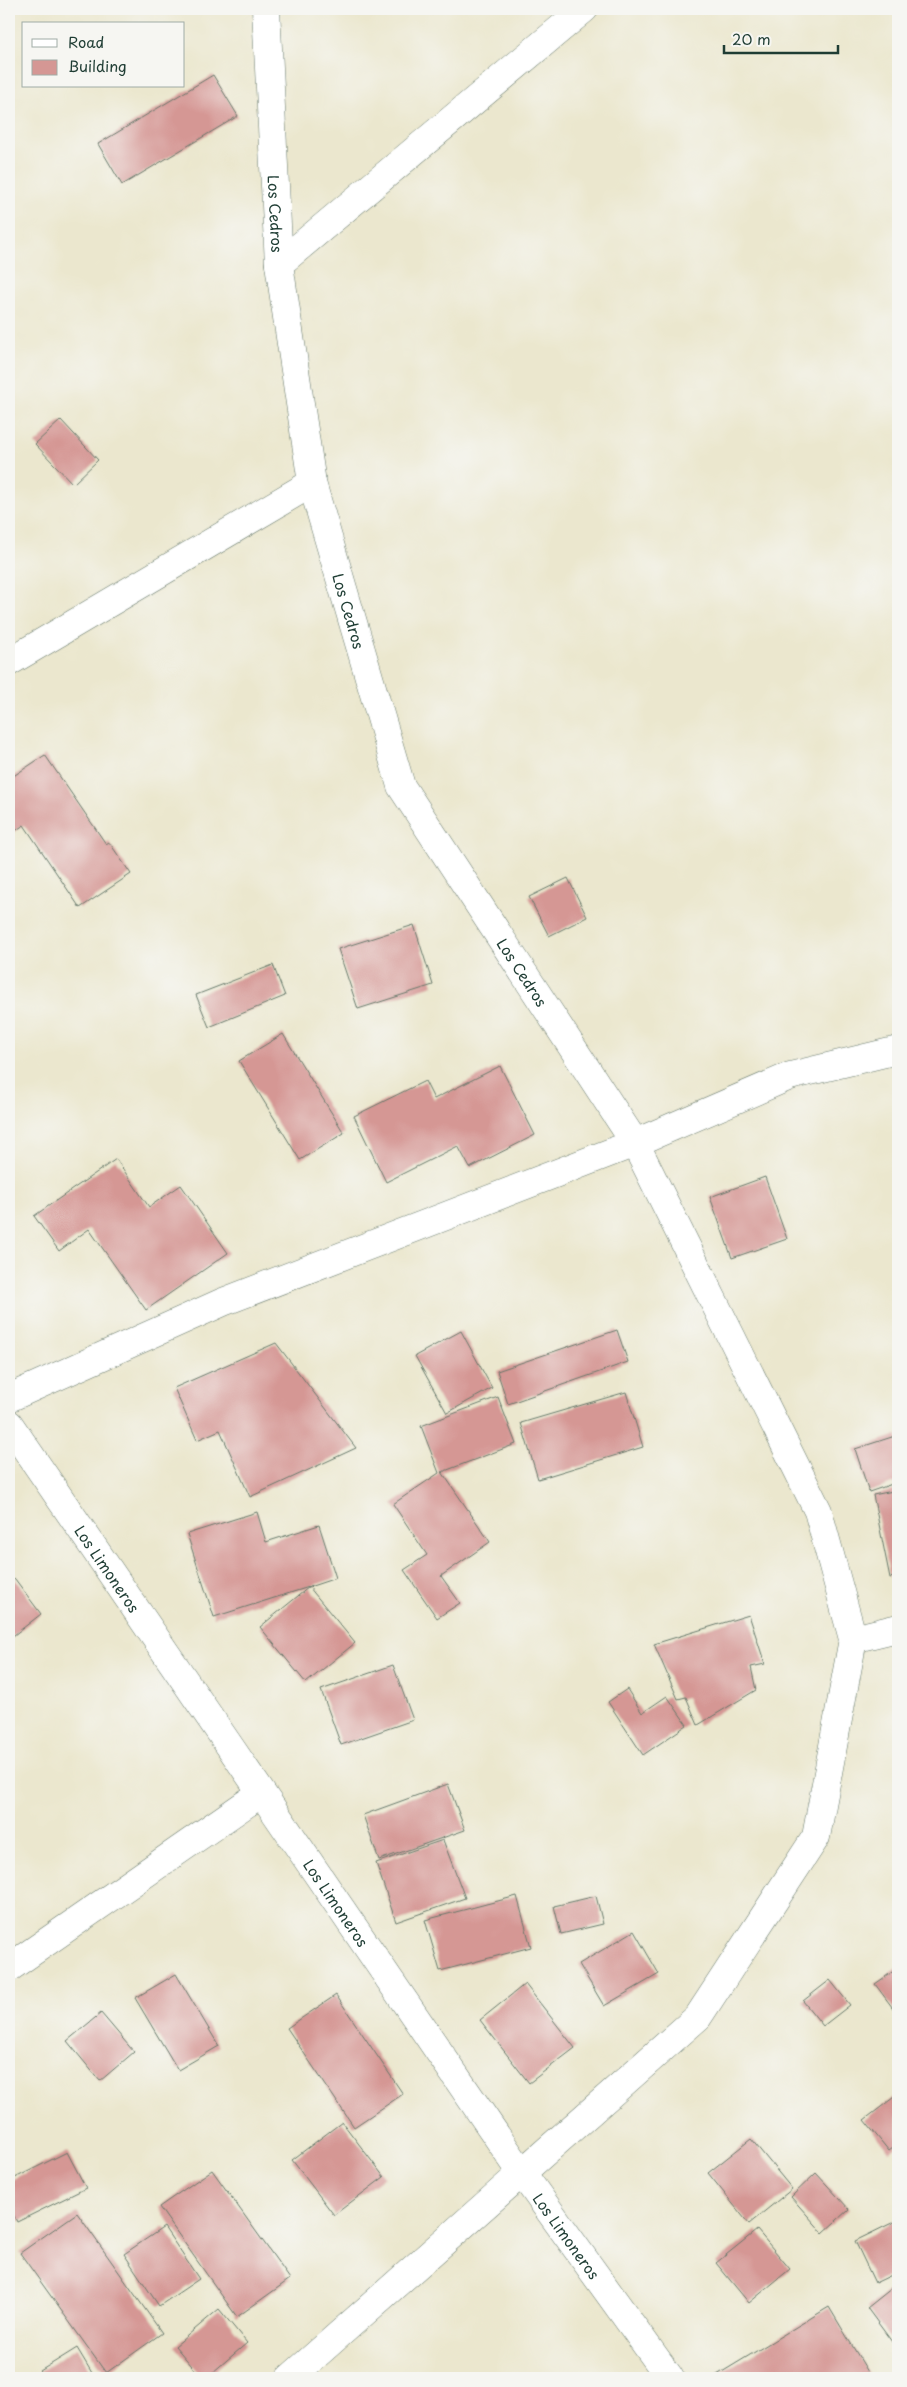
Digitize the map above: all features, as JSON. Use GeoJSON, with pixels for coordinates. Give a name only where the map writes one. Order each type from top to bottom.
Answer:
{"type":"FeatureCollection","features":[{"type":"Feature","properties":{"kind":"street","name":"Los Cedros"},"geometry":{"type":"LineString","coordinates":[[266,9],[279,264],[312,483],[401,786],[636,1143],[818,1511],[853,1638]]}},
{"type":"Feature","properties":{"kind":"street"},"geometry":{"type":"LineString","coordinates":[[279,264],[584,9]]}},
{"type":"Feature","properties":{"kind":"street"},"geometry":{"type":"LineString","coordinates":[[9,662],[312,483]]}},
{"type":"Feature","properties":{"kind":"street"},"geometry":{"type":"LineString","coordinates":[[9,1398],[223,1302],[636,1143],[790,1076],[898,1050]]}},
{"type":"Feature","properties":{"kind":"street","name":"Los Limoneros"},"geometry":{"type":"LineString","coordinates":[[9,1424],[260,1794],[522,2173],[670,2378]]}},
{"type":"Feature","properties":{"kind":"street"},"geometry":{"type":"LineString","coordinates":[[290,2378],[698,2017],[816,1837],[853,1638],[898,1628]]}},
{"type":"Feature","properties":{"kind":"street"},"geometry":{"type":"LineString","coordinates":[[9,1968],[260,1794]]}},
{"type":"Feature","properties":{"kind":"building"},"geometry":{"type":"Polygon","coordinates":[[[213,75],[238,116],[122,185],[98,144],[213,75]]]}},
{"type":"Feature","properties":{"kind":"building"},"geometry":{"type":"Polygon","coordinates":[[[61,420],[98,460],[73,484],[35,444],[61,420]]]}},
{"type":"Feature","properties":{"kind":"building"},"geometry":{"type":"Polygon","coordinates":[[[45,755],[106,844],[109,842],[131,874],[80,908],[24,825],[9,835],[9,779],[45,755]]]}},
{"type":"Feature","properties":{"kind":"building"},"geometry":{"type":"Polygon","coordinates":[[[568,878],[587,917],[549,936],[529,897],[568,878]]]}},
{"type":"Feature","properties":{"kind":"building"},"geometry":{"type":"Polygon","coordinates":[[[414,925],[433,985],[358,1009],[338,949],[414,925]]]}},
{"type":"Feature","properties":{"kind":"building"},"geometry":{"type":"Polygon","coordinates":[[[273,965],[285,996],[209,1027],[196,995],[273,965]]]}},
{"type":"Feature","properties":{"kind":"building"},"geometry":{"type":"Polygon","coordinates":[[[283,1034],[344,1133],[300,1160],[239,1061],[283,1034]]]}},
{"type":"Feature","properties":{"kind":"building"},"geometry":{"type":"Polygon","coordinates":[[[500,1066],[535,1135],[470,1168],[458,1146],[386,1182],[354,1116],[425,1081],[434,1099],[500,1066]]]}},
{"type":"Feature","properties":{"kind":"building"},"geometry":{"type":"Polygon","coordinates":[[[116,1159],[149,1207],[181,1185],[228,1253],[146,1310],[89,1229],[59,1251],[34,1216],[116,1159]]]}},
{"type":"Feature","properties":{"kind":"building"},"geometry":{"type":"Polygon","coordinates":[[[765,1177],[787,1239],[732,1258],[710,1197],[765,1177]]]}},
{"type":"Feature","properties":{"kind":"building"},"geometry":{"type":"Polygon","coordinates":[[[898,1301],[898,1323],[897,1323],[894,1302],[898,1301]]]}},
{"type":"Feature","properties":{"kind":"building"},"geometry":{"type":"Polygon","coordinates":[[[617,1330],[628,1362],[508,1404],[497,1371],[617,1330]]]}},
{"type":"Feature","properties":{"kind":"building"},"geometry":{"type":"Polygon","coordinates":[[[461,1331],[492,1388],[447,1413],[415,1356],[461,1331]]]}},
{"type":"Feature","properties":{"kind":"building"},"geometry":{"type":"Polygon","coordinates":[[[276,1343],[356,1448],[250,1497],[220,1430],[197,1440],[174,1388],[276,1343]]]}},
{"type":"Feature","properties":{"kind":"building"},"geometry":{"type":"Polygon","coordinates":[[[626,1392],[643,1447],[538,1479],[521,1423],[626,1392]]]}},
{"type":"Feature","properties":{"kind":"building"},"geometry":{"type":"Polygon","coordinates":[[[498,1397],[516,1444],[442,1472],[490,1542],[441,1576],[460,1603],[437,1618],[404,1570],[427,1555],[393,1504],[439,1473],[421,1426],[498,1397]]]}},
{"type":"Feature","properties":{"kind":"building"},"geometry":{"type":"Polygon","coordinates":[[[898,1435],[898,1482],[869,1492],[855,1449],[898,1435]]]}},
{"type":"Feature","properties":{"kind":"building"},"geometry":{"type":"Polygon","coordinates":[[[898,1490],[898,1576],[890,1578],[873,1495],[898,1490]]]}},
{"type":"Feature","properties":{"kind":"building"},"geometry":{"type":"Polygon","coordinates":[[[257,1512],[266,1542],[319,1525],[336,1578],[214,1617],[187,1534],[257,1512]]]}},
{"type":"Feature","properties":{"kind":"building"},"geometry":{"type":"Polygon","coordinates":[[[15,1579],[41,1614],[9,1639],[9,1584],[15,1579]]]}},
{"type":"Feature","properties":{"kind":"building"},"geometry":{"type":"Polygon","coordinates":[[[309,1587],[355,1643],[306,1683],[260,1627],[309,1587]]]}},
{"type":"Feature","properties":{"kind":"building"},"geometry":{"type":"Polygon","coordinates":[[[749,1615],[765,1664],[751,1667],[756,1690],[698,1725],[686,1697],[678,1699],[654,1644],[749,1615]]]}},
{"type":"Feature","properties":{"kind":"building"},"geometry":{"type":"Polygon","coordinates":[[[393,1665],[413,1720],[341,1745],[321,1690],[393,1665]]]}},
{"type":"Feature","properties":{"kind":"building"},"geometry":{"type":"Polygon","coordinates":[[[627,1689],[642,1713],[667,1696],[687,1725],[643,1755],[608,1702],[627,1689]]]}},
{"type":"Feature","properties":{"kind":"building"},"geometry":{"type":"Polygon","coordinates":[[[448,1784],[465,1830],[379,1860],[363,1815],[448,1784]]]}},
{"type":"Feature","properties":{"kind":"building"},"geometry":{"type":"Polygon","coordinates":[[[443,1840],[465,1898],[396,1922],[376,1863],[443,1840]]]}},
{"type":"Feature","properties":{"kind":"building"},"geometry":{"type":"Polygon","coordinates":[[[517,1896],[531,1947],[440,1971],[425,1920],[517,1896]]]}},
{"type":"Feature","properties":{"kind":"building"},"geometry":{"type":"Polygon","coordinates":[[[596,1896],[603,1924],[561,1934],[554,1906],[596,1896]]]}},
{"type":"Feature","properties":{"kind":"building"},"geometry":{"type":"Polygon","coordinates":[[[634,1931],[659,1974],[604,2006],[579,1964],[634,1931]]]}},
{"type":"Feature","properties":{"kind":"building"},"geometry":{"type":"Polygon","coordinates":[[[898,1968],[898,2015],[875,1984],[898,1968]]]}},
{"type":"Feature","properties":{"kind":"building"},"geometry":{"type":"Polygon","coordinates":[[[176,1974],[219,2046],[178,2070],[135,1998],[176,1974]]]}},
{"type":"Feature","properties":{"kind":"building"},"geometry":{"type":"Polygon","coordinates":[[[830,1980],[850,2005],[823,2026],[803,2001],[830,1980]]]}},
{"type":"Feature","properties":{"kind":"building"},"geometry":{"type":"Polygon","coordinates":[[[525,1984],[575,2048],[529,2083],[480,2020],[525,1984]]]}},
{"type":"Feature","properties":{"kind":"building"},"geometry":{"type":"Polygon","coordinates":[[[336,1995],[403,2094],[354,2127],[287,2028],[336,1995]]]}},
{"type":"Feature","properties":{"kind":"building"},"geometry":{"type":"Polygon","coordinates":[[[101,2013],[134,2052],[100,2081],[67,2041],[101,2013]]]}},
{"type":"Feature","properties":{"kind":"building"},"geometry":{"type":"Polygon","coordinates":[[[898,2094],[898,2144],[889,2151],[864,2120],[898,2094]]]}},
{"type":"Feature","properties":{"kind":"building"},"geometry":{"type":"Polygon","coordinates":[[[342,2122],[384,2177],[334,2215],[292,2160],[342,2122]]]}},
{"type":"Feature","properties":{"kind":"building"},"geometry":{"type":"Polygon","coordinates":[[[751,2139],[792,2189],[749,2224],[708,2173],[751,2139]]]}},
{"type":"Feature","properties":{"kind":"building"},"geometry":{"type":"Polygon","coordinates":[[[67,2152],[86,2188],[17,2222],[9,2206],[9,2181],[67,2152]]]}},
{"type":"Feature","properties":{"kind":"building"},"geometry":{"type":"Polygon","coordinates":[[[212,2170],[290,2279],[237,2317],[159,2207],[212,2170]]]}},
{"type":"Feature","properties":{"kind":"building"},"geometry":{"type":"Polygon","coordinates":[[[816,2173],[849,2209],[823,2233],[791,2197],[816,2173]]]}},
{"type":"Feature","properties":{"kind":"building"},"geometry":{"type":"Polygon","coordinates":[[[77,2213],[162,2333],[106,2373],[20,2253],[77,2213]]]}},
{"type":"Feature","properties":{"kind":"building"},"geometry":{"type":"Polygon","coordinates":[[[898,2220],[898,2272],[875,2283],[855,2241],[898,2220]]]}},
{"type":"Feature","properties":{"kind":"building"},"geometry":{"type":"Polygon","coordinates":[[[164,2227],[199,2279],[159,2306],[124,2254],[164,2227]]]}},
{"type":"Feature","properties":{"kind":"building"},"geometry":{"type":"Polygon","coordinates":[[[757,2230],[790,2269],[749,2303],[716,2263],[757,2230]]]}},
{"type":"Feature","properties":{"kind":"building"},"geometry":{"type":"Polygon","coordinates":[[[892,2288],[898,2296],[898,2350],[867,2308],[892,2288]]]}},
{"type":"Feature","properties":{"kind":"building"},"geometry":{"type":"Polygon","coordinates":[[[829,2307],[871,2377],[712,2378],[829,2307]]]}},
{"type":"Feature","properties":{"kind":"building"},"geometry":{"type":"Polygon","coordinates":[[[219,2309],[247,2343],[206,2378],[202,2378],[175,2346],[219,2309]]]}},
{"type":"Feature","properties":{"kind":"building"},"geometry":{"type":"Polygon","coordinates":[[[77,2348],[95,2378],[44,2378],[40,2371],[77,2348]]]}}]}
